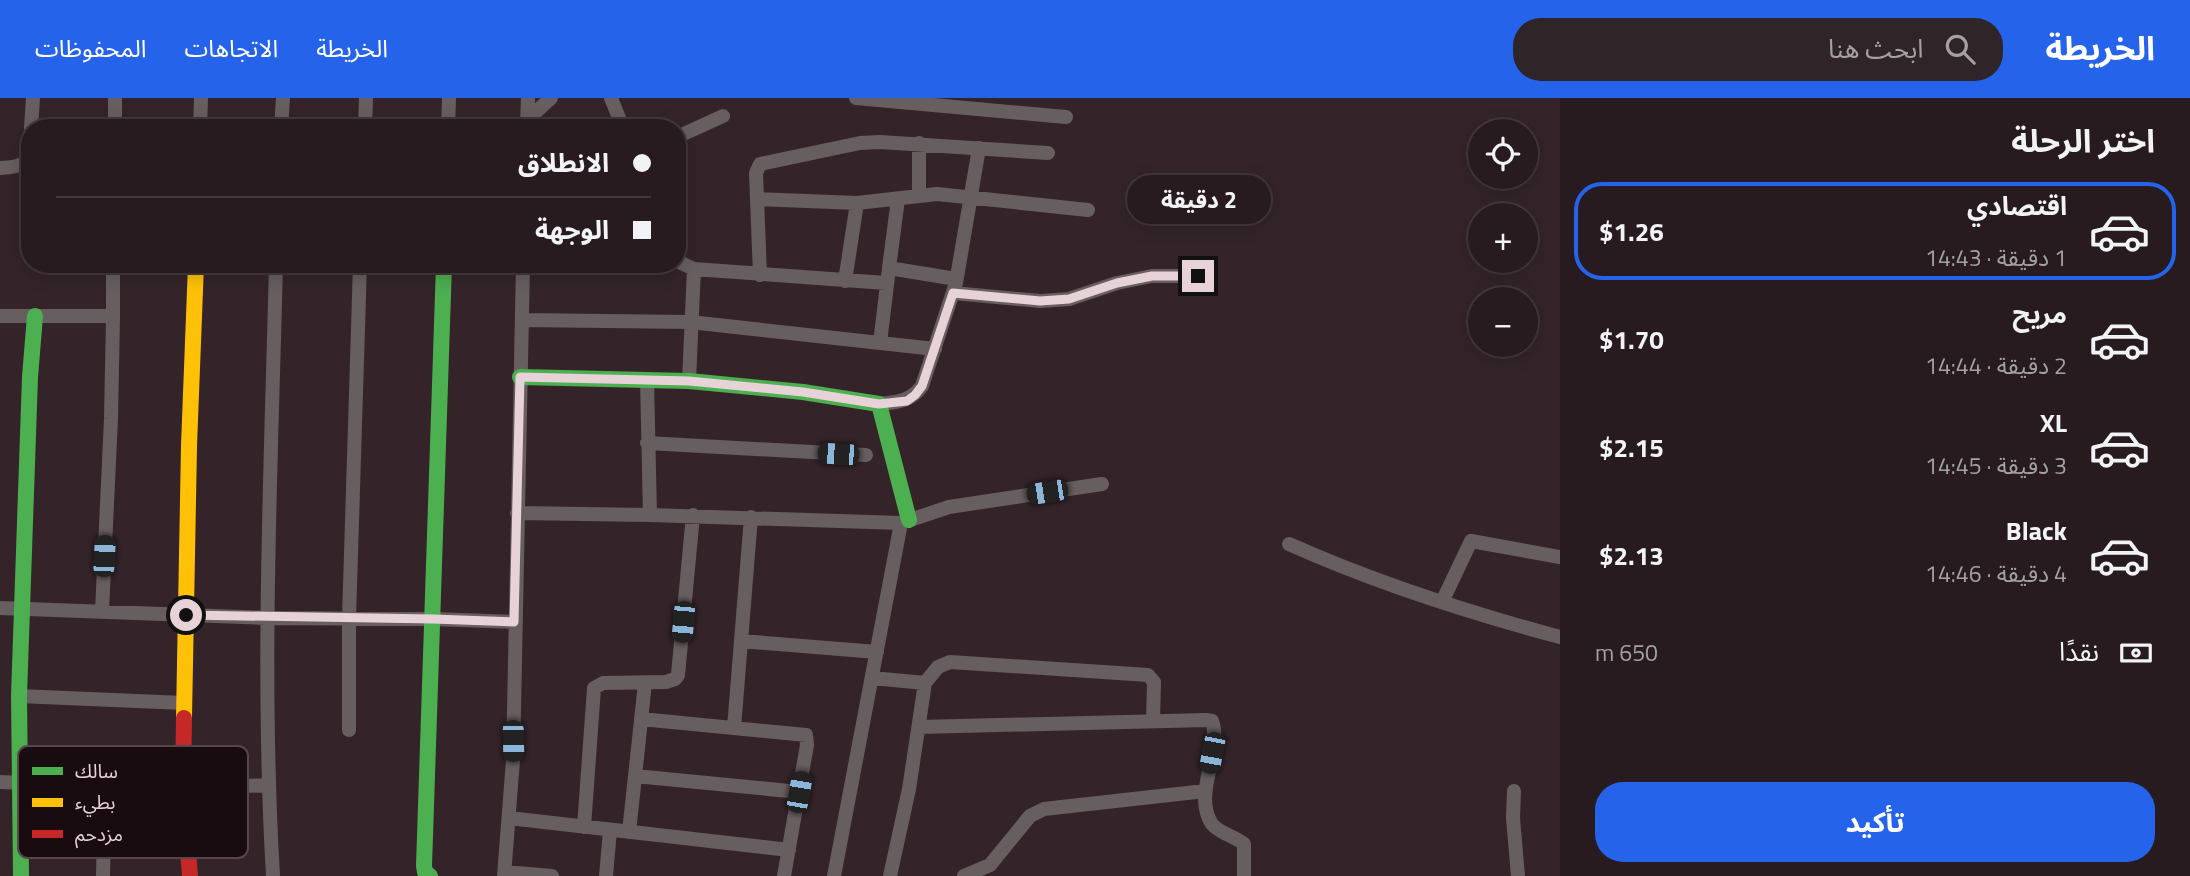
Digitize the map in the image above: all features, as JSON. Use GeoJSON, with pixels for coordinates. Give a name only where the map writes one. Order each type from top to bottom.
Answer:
{"type":"FeatureCollection","features":[{"type":"Feature","properties":{"kind":"street"},"geometry":{"type":"LineString","coordinates":[[32,119],[33,98]]}},
{"type":"Feature","properties":{"kind":"street"},"geometry":{"type":"LineString","coordinates":[[115,119],[116,98]]}},
{"type":"Feature","properties":{"kind":"street"},"geometry":{"type":"LineString","coordinates":[[200,119],[201,98]]}},
{"type":"Feature","properties":{"kind":"street"},"geometry":{"type":"LineString","coordinates":[[282,119],[283,98]]}},
{"type":"Feature","properties":{"kind":"street"},"geometry":{"type":"LineString","coordinates":[[365,119],[366,98]]}},
{"type":"Feature","properties":{"kind":"street"},"geometry":{"type":"LineString","coordinates":[[448,119],[449,98]]}},
{"type":"Feature","properties":{"kind":"street"},"geometry":{"type":"LineString","coordinates":[[527,119],[528,98]]}},
{"type":"Feature","properties":{"kind":"street"},"geometry":{"type":"LineString","coordinates":[[532,119],[551,98]]}},
{"type":"Feature","properties":{"kind":"street"},"geometry":{"type":"LineString","coordinates":[[611,98],[619,119]]}},
{"type":"Feature","properties":{"kind":"street"},"geometry":{"type":"LineString","coordinates":[[856,98],[1066,117]]}},
{"type":"Feature","properties":{"kind":"street"},"geometry":{"type":"LineString","coordinates":[[686,134],[723,116]]}},
{"type":"Feature","properties":{"kind":"street"},"geometry":{"type":"LineString","coordinates":[[760,275],[757,167],[765,162],[860,143],[919,143],[1048,153]]}},
{"type":"Feature","properties":{"kind":"street"},"geometry":{"type":"LineString","coordinates":[[919,143],[919,196]]}},
{"type":"Feature","properties":{"kind":"street"},"geometry":{"type":"LineString","coordinates":[[520,377],[689,381],[803,392],[879,404],[907,401],[922,386],[953,293],[979,148]]}},
{"type":"Feature","properties":{"kind":"street"},"geometry":{"type":"LineString","coordinates":[[0,168],[21,165]]}},
{"type":"Feature","properties":{"kind":"street"},"geometry":{"type":"LineString","coordinates":[[757,199],[857,203],[937,194],[1087,210]]}},
{"type":"Feature","properties":{"kind":"street"},"geometry":{"type":"LineString","coordinates":[[880,343],[898,199]]}},
{"type":"Feature","properties":{"kind":"street"},"geometry":{"type":"LineString","coordinates":[[845,281],[857,203]]}},
{"type":"Feature","properties":{"kind":"street"},"geometry":{"type":"LineString","coordinates":[[686,265],[694,270],[886,283]]}},
{"type":"Feature","properties":{"kind":"street"},"geometry":{"type":"LineString","coordinates":[[889,268],[956,279]]}},
{"type":"Feature","properties":{"kind":"street"},"geometry":{"type":"LineString","coordinates":[[689,381],[694,270]]}},
{"type":"Feature","properties":{"kind":"street"},"geometry":{"type":"LineString","coordinates":[[102,611],[111,419],[113,273]]}},
{"type":"Feature","properties":{"kind":"street"},"geometry":{"type":"LineString","coordinates":[[184,746],[189,446],[197,273]]}},
{"type":"Feature","properties":{"kind":"street"},"geometry":{"type":"LineString","coordinates":[[273,876],[268,785],[267,618],[276,273]]}},
{"type":"Feature","properties":{"kind":"street"},"geometry":{"type":"LineString","coordinates":[[349,730],[349,618],[360,273]]}},
{"type":"Feature","properties":{"kind":"street"},"geometry":{"type":"LineString","coordinates":[[430,876],[425,872],[424,866],[444,273]]}},
{"type":"Feature","properties":{"kind":"street"},"geometry":{"type":"LineString","coordinates":[[523,273],[513,760],[505,874],[552,876]]}},
{"type":"Feature","properties":{"kind":"street"},"geometry":{"type":"LineString","coordinates":[[953,293],[1040,301],[1069,299],[1117,283],[1152,276],[1198,276]]}},
{"type":"Feature","properties":{"kind":"street"},"geometry":{"type":"LineString","coordinates":[[0,316],[113,316]]}},
{"type":"Feature","properties":{"kind":"street"},"geometry":{"type":"LineString","coordinates":[[20,746],[30,377],[35,316]]}},
{"type":"Feature","properties":{"kind":"street"},"geometry":{"type":"LineString","coordinates":[[522,320],[690,323],[935,349]]}},
{"type":"Feature","properties":{"kind":"street"},"geometry":{"type":"LineString","coordinates":[[647,379],[650,515]]}},
{"type":"Feature","properties":{"kind":"street"},"geometry":{"type":"LineString","coordinates":[[834,876],[905,522],[879,404]]}},
{"type":"Feature","properties":{"kind":"street"},"geometry":{"type":"LineString","coordinates":[[647,443],[866,456]]}},
{"type":"Feature","properties":{"kind":"street"},"geometry":{"type":"LineString","coordinates":[[517,513],[905,522],[957,506],[1102,484]]}},
{"type":"Feature","properties":{"kind":"street"},"geometry":{"type":"LineString","coordinates":[[584,827],[593,688],[603,683],[671,681],[678,675],[692,515]]}},
{"type":"Feature","properties":{"kind":"street"},"geometry":{"type":"LineString","coordinates":[[734,728],[751,517]]}},
{"type":"Feature","properties":{"kind":"street"},"geometry":{"type":"LineString","coordinates":[[1441,602],[1471,541],[1560,557]]}},
{"type":"Feature","properties":{"kind":"street"},"geometry":{"type":"LineString","coordinates":[[1289,544],[1441,602],[1560,637]]}},
{"type":"Feature","properties":{"kind":"street"},"geometry":{"type":"LineString","coordinates":[[0,608],[267,618],[514,622]]}},
{"type":"Feature","properties":{"kind":"street"},"geometry":{"type":"LineString","coordinates":[[741,641],[877,652]]}},
{"type":"Feature","properties":{"kind":"street"},"geometry":{"type":"LineString","coordinates":[[890,876],[909,789],[925,683],[938,667],[950,662],[1149,674],[1154,682],[1153,721]]}},
{"type":"Feature","properties":{"kind":"street"},"geometry":{"type":"LineString","coordinates":[[872,678],[925,683]]}},
{"type":"Feature","properties":{"kind":"street"},"geometry":{"type":"LineString","coordinates":[[629,832],[645,683]]}},
{"type":"Feature","properties":{"kind":"street"},"geometry":{"type":"LineString","coordinates":[[19,696],[184,703]]}},
{"type":"Feature","properties":{"kind":"street"},"geometry":{"type":"LineString","coordinates":[[641,719],[806,735],[807,745],[784,876]]}},
{"type":"Feature","properties":{"kind":"street"},"geometry":{"type":"LineString","coordinates":[[919,727],[1212,721],[1215,735],[1205,791],[1209,817],[1214,826],[1244,844],[1244,876]]}},
{"type":"Feature","properties":{"kind":"street"},"geometry":{"type":"LineString","coordinates":[[635,776],[799,792]]}},
{"type":"Feature","properties":{"kind":"street"},"geometry":{"type":"LineString","coordinates":[[0,782],[18,783]]}},
{"type":"Feature","properties":{"kind":"street"},"geometry":{"type":"LineString","coordinates":[[248,786],[268,785]]}},
{"type":"Feature","properties":{"kind":"street"},"geometry":{"type":"LineString","coordinates":[[964,876],[990,865],[1030,816],[1044,809],[1205,791]]}},
{"type":"Feature","properties":{"kind":"street"},"geometry":{"type":"LineString","coordinates":[[1514,791],[1513,818],[1518,876]]}},
{"type":"Feature","properties":{"kind":"street"},"geometry":{"type":"LineString","coordinates":[[509,818],[789,850]]}},
{"type":"Feature","properties":{"kind":"street"},"geometry":{"type":"LineString","coordinates":[[606,876],[610,830]]}},
{"type":"Feature","properties":{"kind":"street"},"geometry":{"type":"LineString","coordinates":[[21,858],[21,876]]}},
{"type":"Feature","properties":{"kind":"street"},"geometry":{"type":"LineString","coordinates":[[103,858],[103,876]]}},
{"type":"Feature","properties":{"kind":"street"},"geometry":{"type":"LineString","coordinates":[[189,858],[190,876]]}},
{"type":"Feature","properties":{"kind":"traffic: fast"},"geometry":{"type":"LineString","coordinates":[[430,876],[425,872],[424,866],[444,273]]}},
{"type":"Feature","properties":{"kind":"traffic: fast"},"geometry":{"type":"LineString","coordinates":[[20,746],[30,377],[35,316]]}},
{"type":"Feature","properties":{"kind":"traffic: fast"},"geometry":{"type":"LineString","coordinates":[[520,377],[689,381],[803,392],[879,404],[909,520]]}},
{"type":"Feature","properties":{"kind":"traffic: fast"},"geometry":{"type":"LineString","coordinates":[[21,858],[21,876]]}},
{"type":"Feature","properties":{"kind":"traffic: slow"},"geometry":{"type":"LineString","coordinates":[[184,718],[189,446],[196,273]]}},
{"type":"Feature","properties":{"kind":"traffic: jam"},"geometry":{"type":"LineString","coordinates":[[184,718],[184,746]]}},
{"type":"Feature","properties":{"kind":"traffic: jam"},"geometry":{"type":"LineString","coordinates":[[189,858],[190,876]]}},
{"type":"Feature","properties":{"kind":"route"},"geometry":{"type":"LineString","coordinates":[[186,615],[514,622],[520,377],[689,381],[803,392],[879,404],[907,401],[922,386],[953,293],[1040,301],[1069,299],[1117,283],[1152,276],[1198,276]]}}]}
